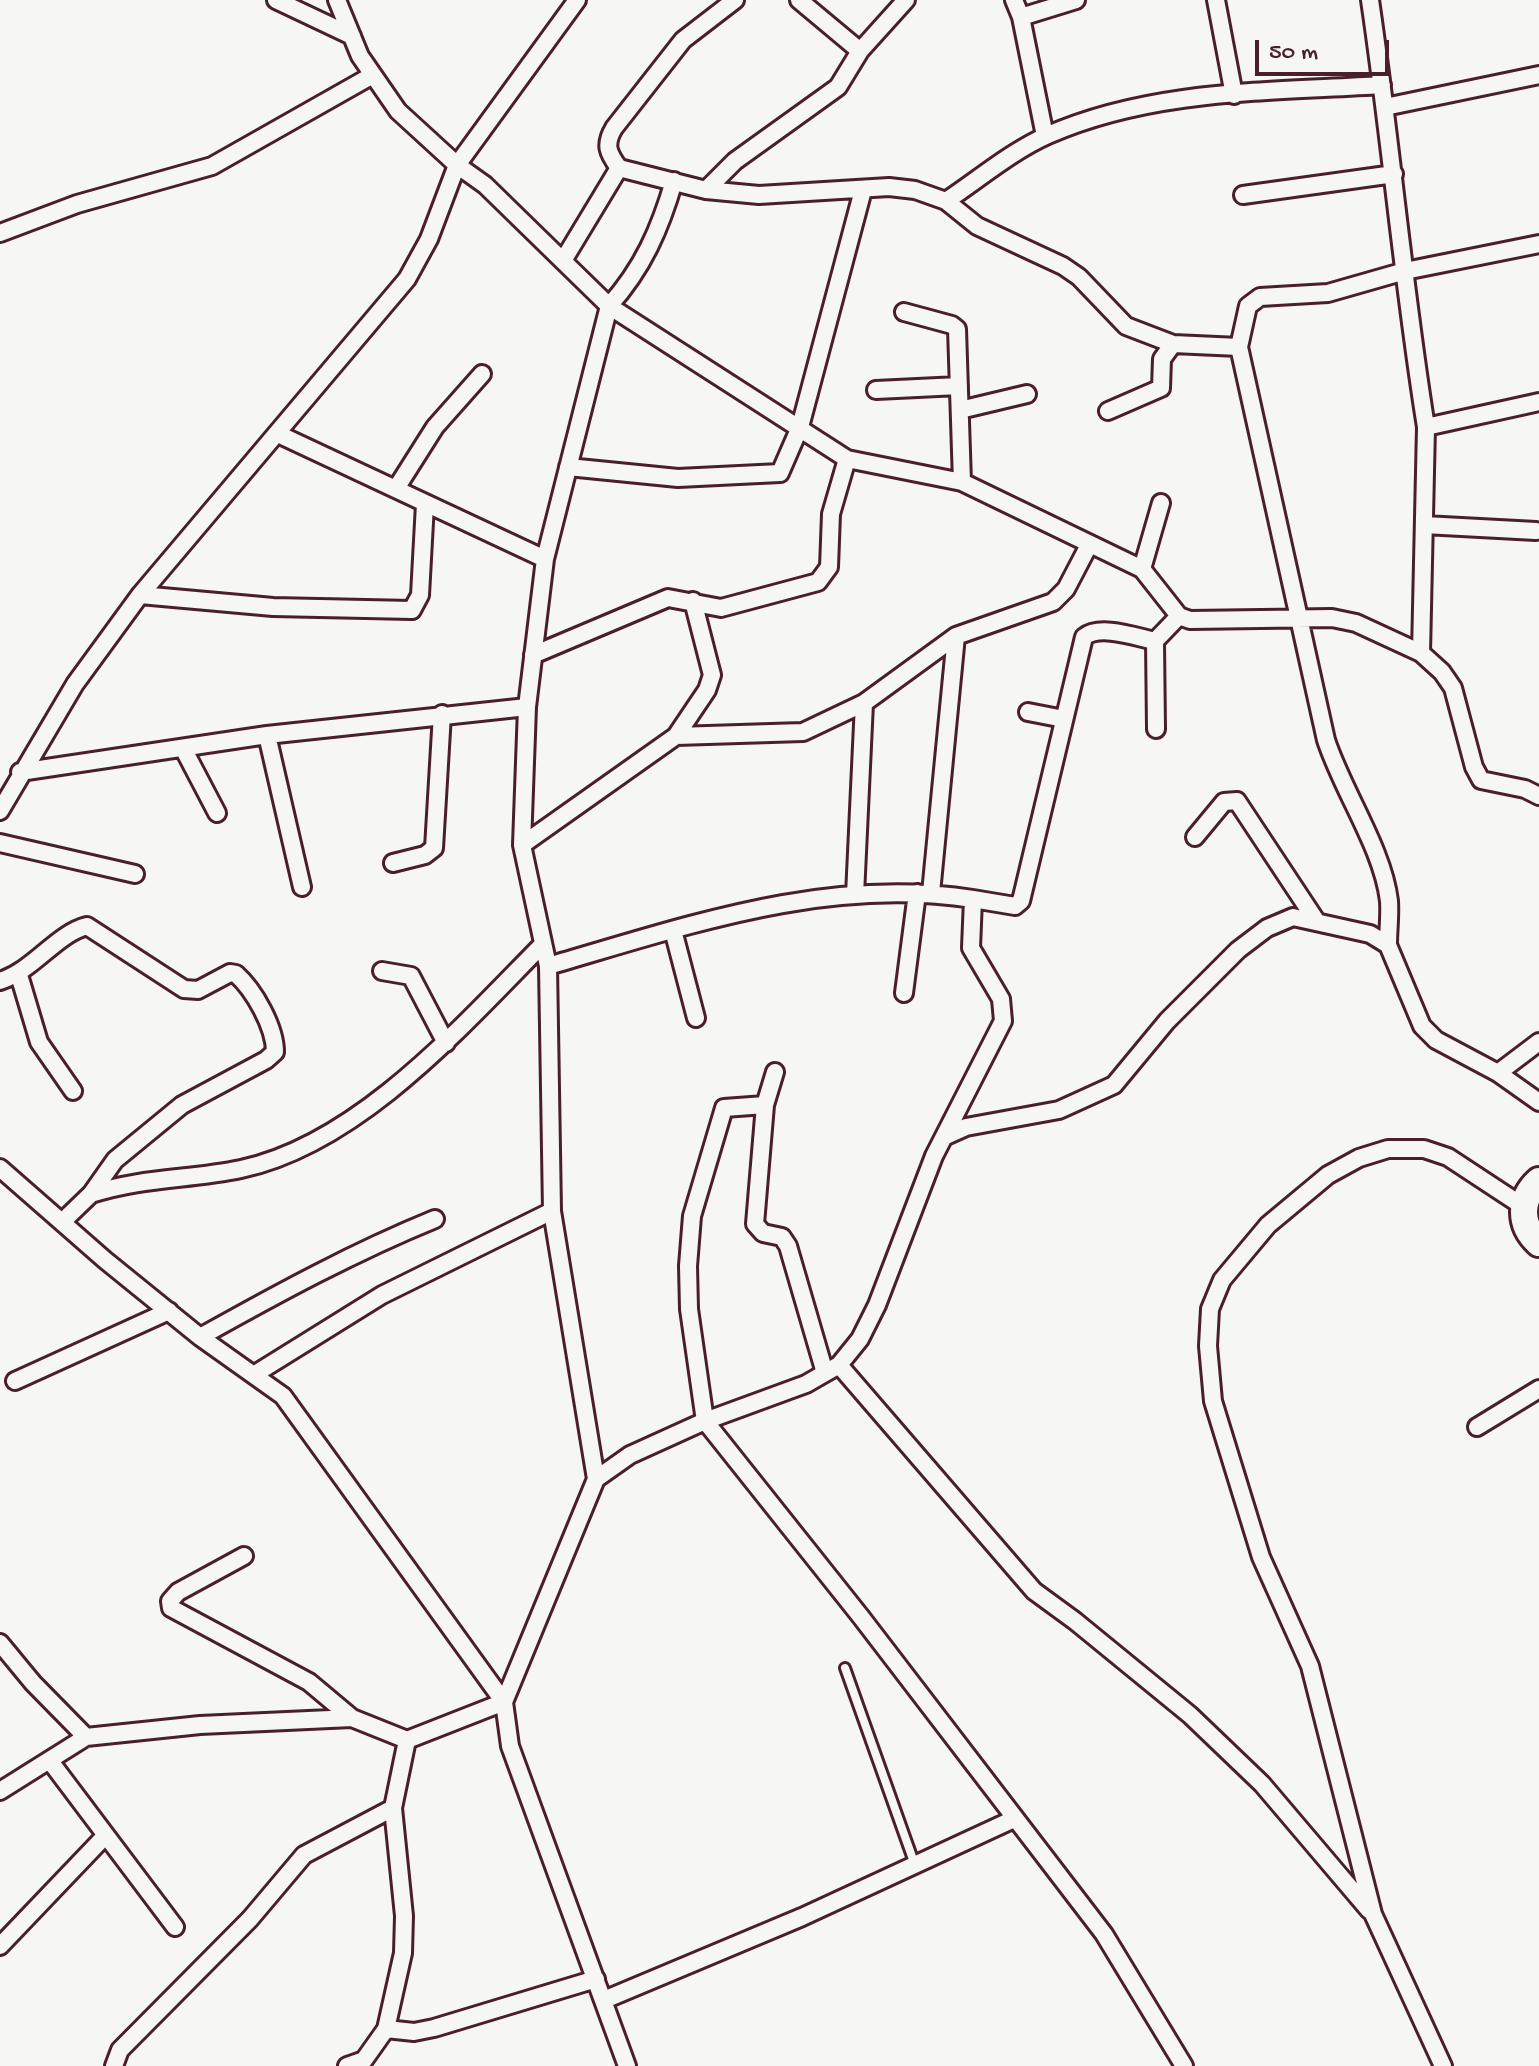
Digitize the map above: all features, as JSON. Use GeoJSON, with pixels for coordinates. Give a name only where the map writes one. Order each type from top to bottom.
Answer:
{"type":"FeatureCollection","features":[{"type":"Feature","properties":{"kind":"main road"},"geometry":{"type":"LineString","coordinates":[[1539,1181],[1530,1190],[1524,1207],[1526,1226],[1539,1243]]}},
{"type":"Feature","properties":{"kind":"street"},"geometry":{"type":"LineString","coordinates":[[276,0],[352,36]]}},
{"type":"Feature","properties":{"kind":"street"},"geometry":{"type":"LineString","coordinates":[[337,0],[371,76],[398,111],[457,165],[485,185],[609,306],[847,459],[962,482],[1142,569],[1179,616],[1190,620],[1299,616],[1356,623],[1421,653],[1442,672],[1453,688],[1481,780],[1525,789],[1539,796]]}},
{"type":"Feature","properties":{"kind":"street"},"geometry":{"type":"LineString","coordinates":[[0,811],[20,772],[75,684],[140,595],[407,279],[429,239],[457,165],[577,0]]}},
{"type":"Feature","properties":{"kind":"street"},"geometry":{"type":"LineString","coordinates":[[735,0],[683,40],[614,128],[607,140],[608,153],[619,168],[706,190],[759,195],[889,187],[915,190],[946,201],[977,226],[1079,277],[1126,326],[1173,344],[1239,347]]}},
{"type":"Feature","properties":{"kind":"street"},"geometry":{"type":"LineString","coordinates":[[799,0],[860,51]]}},
{"type":"Feature","properties":{"kind":"street"},"geometry":{"type":"LineString","coordinates":[[706,190],[735,161],[838,87],[860,51],[906,0]]}},
{"type":"Feature","properties":{"kind":"street"},"geometry":{"type":"LineString","coordinates":[[1014,0],[1021,17],[1045,136]]}},
{"type":"Feature","properties":{"kind":"street"},"geometry":{"type":"LineString","coordinates":[[1021,17],[1076,0]]}},
{"type":"Feature","properties":{"kind":"street"},"geometry":{"type":"LineString","coordinates":[[1216,0],[1234,95]]}},
{"type":"Feature","properties":{"kind":"street"},"geometry":{"type":"LineString","coordinates":[[1370,0],[1394,174],[1406,305],[1426,427],[1421,653]]}},
{"type":"Feature","properties":{"kind":"street"},"geometry":{"type":"LineString","coordinates":[[1385,107],[1539,75]]}},
{"type":"Feature","properties":{"kind":"street"},"geometry":{"type":"LineString","coordinates":[[0,233],[77,204],[212,166],[371,76]]}},
{"type":"Feature","properties":{"kind":"street"},"geometry":{"type":"LineString","coordinates":[[946,201],[1045,136],[1113,110],[1167,99],[1382,85]]}},
{"type":"Feature","properties":{"kind":"street"},"geometry":{"type":"LineString","coordinates":[[564,259],[619,168]]}},
{"type":"Feature","properties":{"kind":"street"},"geometry":{"type":"LineString","coordinates":[[1243,195],[1394,174]]}},
{"type":"Feature","properties":{"kind":"street"},"geometry":{"type":"LineString","coordinates":[[244,1556],[178,1592],[170,1601],[171,1608],[309,1682],[352,1718],[407,1740],[504,1702],[596,1479],[552,1211],[548,966],[541,946],[522,845],[527,707],[545,559],[609,306],[631,281],[659,232],[674,181]]}},
{"type":"Feature","properties":{"kind":"street"},"geometry":{"type":"LineString","coordinates":[[568,467],[678,478],[773,475],[784,467],[800,427],[863,190]]}},
{"type":"Feature","properties":{"kind":"street"},"geometry":{"type":"LineString","coordinates":[[1539,244],[1405,271],[1328,293],[1252,300],[1239,347],[1326,740],[1335,770],[1383,874],[1389,902],[1388,945],[1422,1026],[1436,1040],[1498,1073],[1539,1102]]}},
{"type":"Feature","properties":{"kind":"street"},"geometry":{"type":"LineString","coordinates":[[904,312],[957,329],[962,482]]}},
{"type":"Feature","properties":{"kind":"street"},"geometry":{"type":"LineString","coordinates":[[1108,411],[1161,388],[1162,359],[1173,344]]}},
{"type":"Feature","properties":{"kind":"street"},"geometry":{"type":"LineString","coordinates":[[397,487],[435,427],[482,374]]}},
{"type":"Feature","properties":{"kind":"street"},"geometry":{"type":"LineString","coordinates":[[876,390],[959,386]]}},
{"type":"Feature","properties":{"kind":"street"},"geometry":{"type":"LineString","coordinates":[[960,410],[1027,394]]}},
{"type":"Feature","properties":{"kind":"street"},"geometry":{"type":"LineString","coordinates":[[1426,427],[1539,402]]}},
{"type":"Feature","properties":{"kind":"street"},"geometry":{"type":"LineString","coordinates":[[278,434],[397,487],[425,504],[545,559]]}},
{"type":"Feature","properties":{"kind":"street"},"geometry":{"type":"LineString","coordinates":[[533,655],[668,598],[721,608],[818,582],[829,567],[831,514],[847,459]]}},
{"type":"Feature","properties":{"kind":"street"},"geometry":{"type":"LineString","coordinates":[[1142,569],[1161,503]]}},
{"type":"Feature","properties":{"kind":"street"},"geometry":{"type":"LineString","coordinates":[[140,595],[273,607],[412,610],[420,595],[425,504]]}},
{"type":"Feature","properties":{"kind":"street"},"geometry":{"type":"LineString","coordinates":[[1424,525],[1536,531]]}},
{"type":"Feature","properties":{"kind":"street"},"geometry":{"type":"LineString","coordinates":[[676,736],[803,732],[864,703],[956,636],[1053,602],[1066,589],[1089,545]]}},
{"type":"Feature","properties":{"kind":"street"},"geometry":{"type":"LineString","coordinates":[[522,845],[676,736],[707,690],[712,675],[693,601]]}},
{"type":"Feature","properties":{"kind":"street"},"geometry":{"type":"LineString","coordinates":[[1156,729],[1155,641],[1179,616]]}},
{"type":"Feature","properties":{"kind":"street"},"geometry":{"type":"LineString","coordinates":[[548,966],[775,903],[855,895],[924,893],[1015,906],[1021,901],[1084,637],[1091,631],[1101,631],[1155,641]]}},
{"type":"Feature","properties":{"kind":"street"},"geometry":{"type":"LineString","coordinates":[[904,993],[924,893],[956,636]]}},
{"type":"Feature","properties":{"kind":"street"},"geometry":{"type":"LineString","coordinates":[[855,895],[864,703]]}},
{"type":"Feature","properties":{"kind":"street"},"geometry":{"type":"LineString","coordinates":[[20,772],[184,750],[267,735],[527,707]]}},
{"type":"Feature","properties":{"kind":"street"},"geometry":{"type":"LineString","coordinates":[[1028,712],[1064,719]]}},
{"type":"Feature","properties":{"kind":"street"},"geometry":{"type":"LineString","coordinates":[[393,863],[425,855],[434,848],[442,714]]}},
{"type":"Feature","properties":{"kind":"street"},"geometry":{"type":"LineString","coordinates":[[267,735],[302,887]]}},
{"type":"Feature","properties":{"kind":"street"},"geometry":{"type":"LineString","coordinates":[[184,750],[217,813]]}},
{"type":"Feature","properties":{"kind":"street"},"geometry":{"type":"LineString","coordinates":[[1195,837],[1224,802],[1237,801],[1317,922]]}},
{"type":"Feature","properties":{"kind":"street"},"geometry":{"type":"LineString","coordinates":[[0,843],[135,874]]}},
{"type":"Feature","properties":{"kind":"street"},"geometry":{"type":"LineString","coordinates":[[596,1479],[630,1455],[832,1369],[860,1339],[877,1305],[934,1156],[1003,1021],[1004,1009],[971,948],[973,899]]}},
{"type":"Feature","properties":{"kind":"street"},"geometry":{"type":"LineString","coordinates":[[946,1136],[966,1127],[1059,1110],[1114,1085],[1167,1021],[1238,950],[1267,928],[1293,917],[1370,934],[1388,945]]}},
{"type":"Feature","properties":{"kind":"street"},"geometry":{"type":"LineString","coordinates":[[0,981],[19,975],[73,933],[87,926],[184,989],[198,990],[230,973],[236,974],[266,1019],[275,1043],[275,1052],[266,1060],[182,1105],[115,1160],[91,1194],[62,1222]]}},
{"type":"Feature","properties":{"kind":"street"},"geometry":{"type":"LineString","coordinates":[[673,930],[696,1018]]}},
{"type":"Feature","properties":{"kind":"street"},"geometry":{"type":"LineString","coordinates":[[91,1194],[152,1178],[240,1169],[289,1154],[350,1120],[446,1043],[541,946]]}},
{"type":"Feature","properties":{"kind":"street"},"geometry":{"type":"LineString","coordinates":[[382,971],[411,976],[446,1043]]}},
{"type":"Feature","properties":{"kind":"street"},"geometry":{"type":"LineString","coordinates":[[19,975],[39,1042],[73,1091]]}},
{"type":"Feature","properties":{"kind":"street"},"geometry":{"type":"LineString","coordinates":[[1498,1073],[1539,1042]]}},
{"type":"Feature","properties":{"kind":"street"},"geometry":{"type":"LineString","coordinates":[[775,1072],[765,1105],[755,1224],[763,1233],[782,1237],[788,1246],[832,1369],[1034,1591],[1190,1715],[1262,1784],[1373,1914]]}},
{"type":"Feature","properties":{"kind":"street"},"geometry":{"type":"LineString","coordinates":[[765,1105],[724,1108],[692,1216],[689,1309],[705,1421],[861,1617],[1104,1934],[1184,2066]]}},
{"type":"Feature","properties":{"kind":"street"},"geometry":{"type":"LineString","coordinates":[[1443,2066],[1373,1914],[1310,1666],[1269,1580],[1213,1401],[1208,1346],[1210,1309],[1222,1280],[1268,1225],[1328,1175],[1359,1158],[1388,1149],[1424,1149],[1448,1157],[1524,1207]]}},
{"type":"Feature","properties":{"kind":"street"},"geometry":{"type":"LineString","coordinates":[[0,1168],[200,1337],[283,1396],[504,1702],[510,1746],[627,2066]]}},
{"type":"Feature","properties":{"kind":"street"},"geometry":{"type":"LineString","coordinates":[[255,1374],[382,1295],[552,1211]]}},
{"type":"Feature","properties":{"kind":"street"},"geometry":{"type":"LineString","coordinates":[[200,1337],[300,1281],[435,1219]]}},
{"type":"Feature","properties":{"kind":"street"},"geometry":{"type":"LineString","coordinates":[[15,1381],[169,1311]]}},
{"type":"Feature","properties":{"kind":"street"},"geometry":{"type":"LineString","coordinates":[[1477,1427],[1539,1389]]}},
{"type":"Feature","properties":{"kind":"street"},"geometry":{"type":"LineString","coordinates":[[0,1643],[33,1683],[86,1737]]}},
{"type":"Feature","properties":{"kind":"street"},"geometry":{"type":"LineString","coordinates":[[0,1791],[86,1737],[200,1725],[352,1718]]}},
{"type":"Feature","properties":{"kind":"street"},"geometry":{"type":"LineString","coordinates":[[347,2066],[363,2063],[386,2029],[403,1953],[404,1928],[393,1808],[407,1740]]}},
{"type":"Feature","properties":{"kind":"street"},"geometry":{"type":"LineString","coordinates":[[50,1761],[175,1927]]}},
{"type":"Feature","properties":{"kind":"street"},"geometry":{"type":"LineString","coordinates":[[114,2066],[120,2050],[250,1919],[304,1855],[393,1808]]}},
{"type":"Feature","properties":{"kind":"street"},"geometry":{"type":"LineString","coordinates":[[604,2000],[802,1917],[1014,1819]]}},
{"type":"Feature","properties":{"kind":"street"},"geometry":{"type":"LineString","coordinates":[[0,1946],[105,1836]]}},
{"type":"Feature","properties":{"kind":"street"},"geometry":{"type":"LineString","coordinates":[[386,2029],[414,2032],[434,2028],[596,1979]]}},
{"type":"Feature","properties":{"kind":"lane"},"geometry":{"type":"LineString","coordinates":[[845,1668],[915,1865]]}}]}
